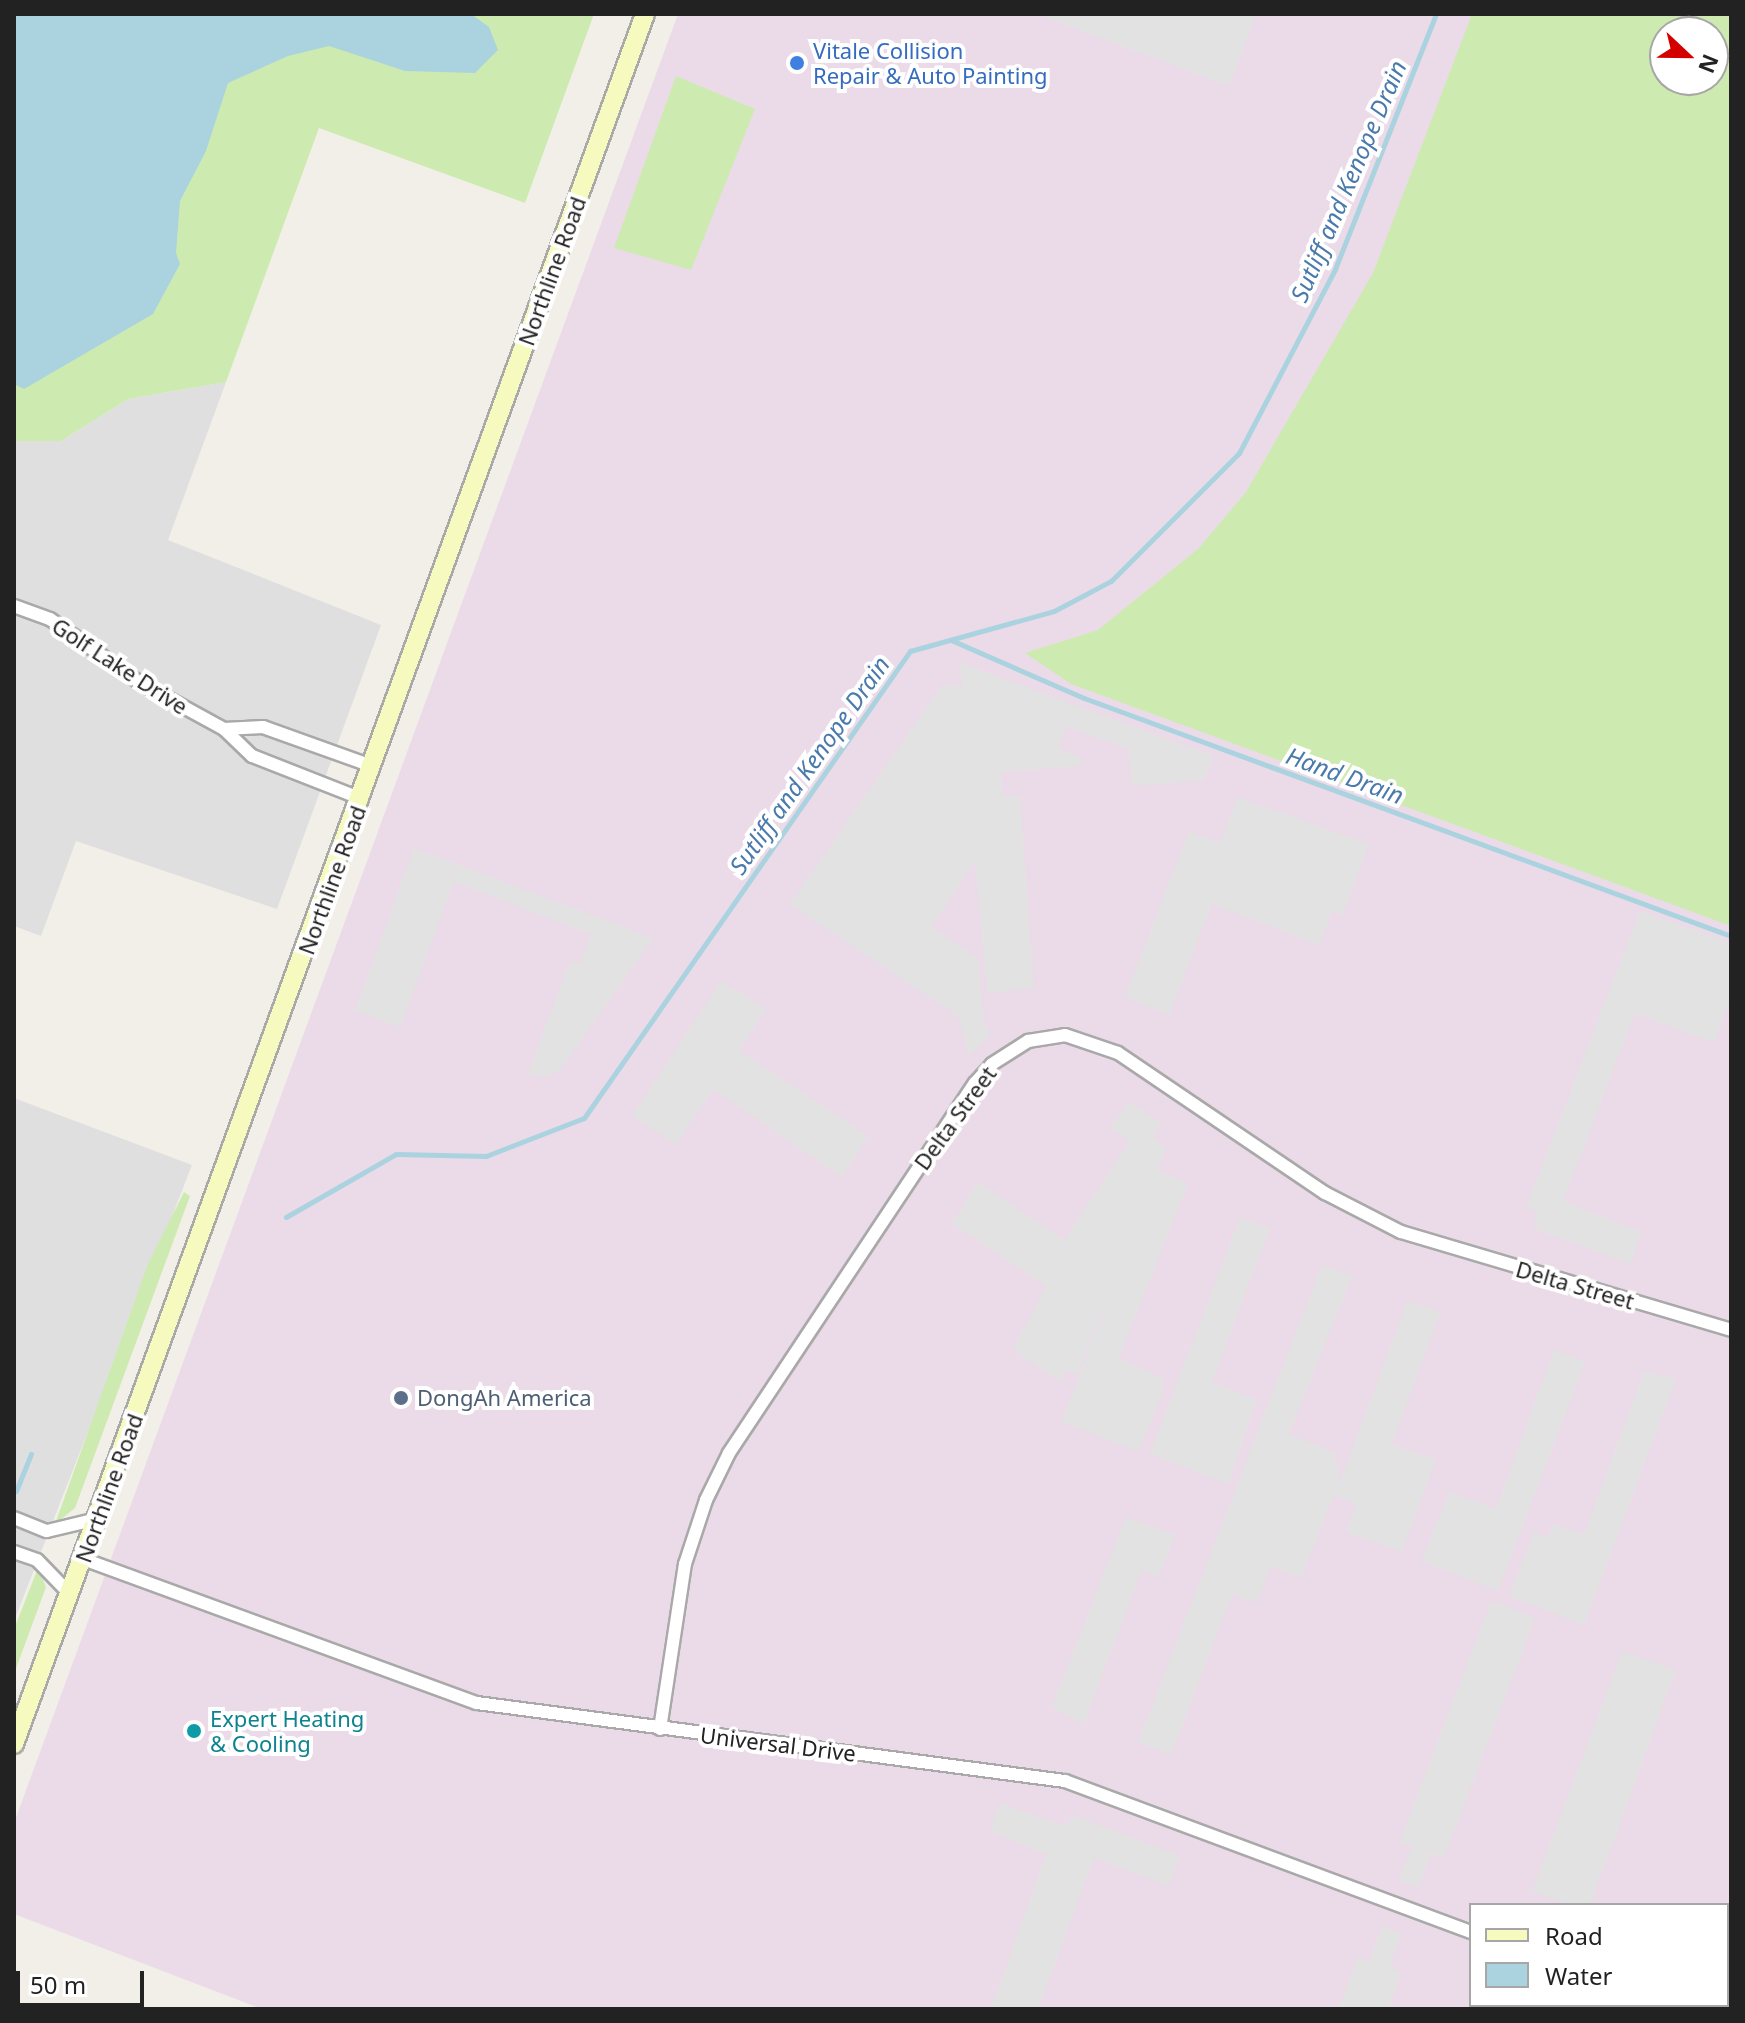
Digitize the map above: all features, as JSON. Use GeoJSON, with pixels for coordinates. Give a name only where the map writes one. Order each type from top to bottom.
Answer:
{"type":"FeatureCollection","features":[{"type":"Feature","properties":{"kind":"main road","name":"Northline Road"},"geometry":{"type":"LineString","coordinates":[[14,1744],[362,799],[645,14]]}},
{"type":"Feature","properties":{"kind":"street","name":"Golf Lake Drive"},"geometry":{"type":"LineString","coordinates":[[14,606],[50,619],[140,683],[224,729],[252,756],[362,799]]}},
{"type":"Feature","properties":{"kind":"street"},"geometry":{"type":"LineString","coordinates":[[224,729],[263,727],[372,766]]}},
{"type":"Feature","properties":{"kind":"street","name":"Delta Street"},"geometry":{"type":"LineString","coordinates":[[660,1729],[685,1564],[729,1453],[975,1083],[992,1064],[1028,1041],[1073,1036],[1118,1053],[1325,1193],[1401,1232],[1731,1330]]}},
{"type":"Feature","properties":{"kind":"street"},"geometry":{"type":"LineString","coordinates":[[14,1518],[47,1531],[97,1519]]}},
{"type":"Feature","properties":{"kind":"street"},"geometry":{"type":"LineString","coordinates":[[14,1552],[37,1560],[70,1594]]}},
{"type":"Feature","properties":{"kind":"street","name":"Universal Drive"},"geometry":{"type":"LineString","coordinates":[[83,1559],[477,1703],[1065,1781],[1469,1931]]}},
{"type":"Feature","properties":{"kind":"shaded area"},"geometry":{"type":"Polygon","coordinates":[[[678,14],[1731,14],[1731,2009],[262,2009],[14,1914],[14,1823],[678,14]]]}},
{"type":"Feature","properties":{"kind":"shaded area"},"geometry":{"type":"Polygon","coordinates":[[[1037,14],[1256,14],[1229,86],[1037,14]]]}},
{"type":"Feature","properties":{"kind":"shaded area"},"geometry":{"type":"Polygon","coordinates":[[[226,382],[168,540],[381,625],[277,909],[76,841],[41,936],[14,926],[14,441],[61,441],[128,399],[226,382]]]}},
{"type":"Feature","properties":{"kind":"shaded area"},"geometry":{"type":"Polygon","coordinates":[[[960,663],[1213,756],[1204,780],[1132,786],[1128,748],[1066,727],[1058,748],[1083,759],[1081,766],[1001,772],[1003,796],[1020,796],[1034,988],[987,993],[975,860],[931,927],[978,958],[984,1024],[991,1035],[968,1056],[960,1020],[952,1012],[790,904],[943,684],[962,687],[960,663]]]}},
{"type":"Feature","properties":{"kind":"shaded area"},"geometry":{"type":"Polygon","coordinates":[[[1237,797],[1369,844],[1343,915],[1332,911],[1319,945],[1212,904],[1169,1015],[1125,997],[1189,831],[1220,843],[1237,797]]]}},
{"type":"Feature","properties":{"kind":"shaded area"},"geometry":{"type":"Polygon","coordinates":[[[414,848],[653,938],[560,1070],[544,1077],[528,1074],[570,961],[580,964],[591,934],[454,882],[400,1027],[355,1011],[414,848]]]}},
{"type":"Feature","properties":{"kind":"shaded area"},"geometry":{"type":"Polygon","coordinates":[[[1640,911],[1731,943],[1731,996],[1714,1043],[1635,1013],[1563,1201],[1641,1232],[1630,1264],[1533,1228],[1538,1212],[1526,1207],[1640,911]]]}},
{"type":"Feature","properties":{"kind":"shaded area"},"geometry":{"type":"Polygon","coordinates":[[[721,981],[766,1009],[739,1051],[868,1136],[842,1177],[713,1089],[676,1144],[632,1116],[721,981]]]}},
{"type":"Feature","properties":{"kind":"shaded area"},"geometry":{"type":"Polygon","coordinates":[[[14,1098],[192,1165],[14,1621],[14,1098]]]}},
{"type":"Feature","properties":{"kind":"shaded area"},"geometry":{"type":"Polygon","coordinates":[[[1129,1102],[1161,1123],[1153,1137],[1166,1148],[1157,1171],[1188,1183],[1118,1359],[1163,1378],[1163,1392],[1138,1451],[1062,1422],[1120,1265],[1077,1374],[1066,1369],[1059,1381],[1013,1349],[1046,1286],[952,1223],[978,1182],[1064,1240],[1130,1141],[1110,1128],[1129,1102]]]}},
{"type":"Feature","properties":{"kind":"shaded area"},"geometry":{"type":"Polygon","coordinates":[[[1240,1218],[1270,1228],[1212,1382],[1256,1400],[1229,1484],[1150,1454],[1240,1218]]]}},
{"type":"Feature","properties":{"kind":"shaded area"},"geometry":{"type":"Polygon","coordinates":[[[1322,1265],[1352,1276],[1289,1434],[1334,1452],[1340,1478],[1337,1491],[1407,1301],[1440,1312],[1392,1444],[1436,1460],[1402,1552],[1346,1532],[1356,1504],[1334,1495],[1301,1578],[1271,1567],[1256,1603],[1232,1594],[1171,1755],[1138,1742],[1322,1265]]]}},
{"type":"Feature","properties":{"kind":"shaded area"},"geometry":{"type":"Polygon","coordinates":[[[1554,1350],[1585,1362],[1498,1591],[1421,1561],[1449,1492],[1496,1509],[1554,1350]]]}},
{"type":"Feature","properties":{"kind":"shaded area"},"geometry":{"type":"Polygon","coordinates":[[[1644,1372],[1676,1379],[1584,1625],[1509,1596],[1534,1532],[1548,1538],[1554,1524],[1584,1535],[1644,1372]]]}},
{"type":"Feature","properties":{"kind":"shaded area"},"geometry":{"type":"Polygon","coordinates":[[[1126,1517],[1175,1535],[1159,1577],[1141,1571],[1084,1724],[1052,1707],[1126,1517]]]}},
{"type":"Feature","properties":{"kind":"shaded area"},"geometry":{"type":"Polygon","coordinates":[[[1491,1601],[1535,1618],[1444,1858],[1432,1853],[1418,1887],[1399,1880],[1412,1846],[1400,1841],[1491,1601]]]}},
{"type":"Feature","properties":{"kind":"shaded area"},"geometry":{"type":"Polygon","coordinates":[[[1622,1652],[1676,1670],[1591,1903],[1565,1903],[1532,1891],[1622,1652]]]}},
{"type":"Feature","properties":{"kind":"shaded area"},"geometry":{"type":"Polygon","coordinates":[[[1000,1803],[1064,1826],[1075,1816],[1180,1856],[1169,1886],[1094,1858],[1038,2009],[991,2009],[1046,1854],[990,1831],[1000,1803]]]}},
{"type":"Feature","properties":{"kind":"shaded area"},"geometry":{"type":"Polygon","coordinates":[[[1383,1926],[1401,1934],[1390,1966],[1401,1974],[1388,2009],[1338,2009],[1358,1957],[1369,1961],[1383,1926]]]}},
{"type":"Feature","properties":{"kind":"green space"},"geometry":{"type":"Polygon","coordinates":[[[14,14],[594,14],[525,203],[319,128],[226,382],[128,399],[61,441],[14,441],[14,14]]]}},
{"type":"Feature","properties":{"kind":"green space"},"geometry":{"type":"Polygon","coordinates":[[[1472,14],[1731,14],[1731,926],[1071,684],[1025,653],[1098,630],[1199,548],[1246,492],[1373,273],[1472,14]]]}},
{"type":"Feature","properties":{"kind":"green space"},"geometry":{"type":"Polygon","coordinates":[[[676,76],[755,109],[691,270],[614,248],[676,76]]]}},
{"type":"Feature","properties":{"kind":"green space"},"geometry":{"type":"Polygon","coordinates":[[[184,1192],[190,1196],[75,1508],[55,1524],[148,1264],[184,1192]]]}},
{"type":"Feature","properties":{"kind":"green space"},"geometry":{"type":"Polygon","coordinates":[[[38,1568],[46,1587],[14,1674],[14,1629],[38,1568]]]}},
{"type":"Feature","properties":{"kind":"water"},"geometry":{"type":"Polygon","coordinates":[[[14,14],[471,14],[489,27],[498,50],[475,73],[405,71],[329,46],[288,56],[228,83],[206,151],[180,201],[176,253],[180,264],[153,314],[24,389],[14,384],[14,14]]]}},
{"type":"Feature","properties":{"kind":"waterway","name":"Sutliff and Kenope Drain"},"geometry":{"type":"LineString","coordinates":[[286,1217],[396,1154],[486,1156],[584,1118],[910,651],[1054,611],[1111,581],[1239,453],[1335,269],[1436,14]]}},
{"type":"Feature","properties":{"kind":"waterway","name":"Hand Drain"},"geometry":{"type":"LineString","coordinates":[[951,640],[1084,698],[1731,936]]}},
{"type":"Feature","properties":{"kind":"waterway","name":"Sutliff and Kenope Drain"},"geometry":{"type":"LineString","coordinates":[[16,1491],[31,1454]]}},
{"type":"Feature","properties":{"kind":"place","name":"Vitale Collision Repair & Auto Painting"},"geometry":{"type":"Point","coordinates":[797,63]}},
{"type":"Feature","properties":{"kind":"place","name":"DongAh America"},"geometry":{"type":"Point","coordinates":[401,1398]}},
{"type":"Feature","properties":{"kind":"place","name":"Expert Heating & Cooling"},"geometry":{"type":"Point","coordinates":[194,1731]}}]}
